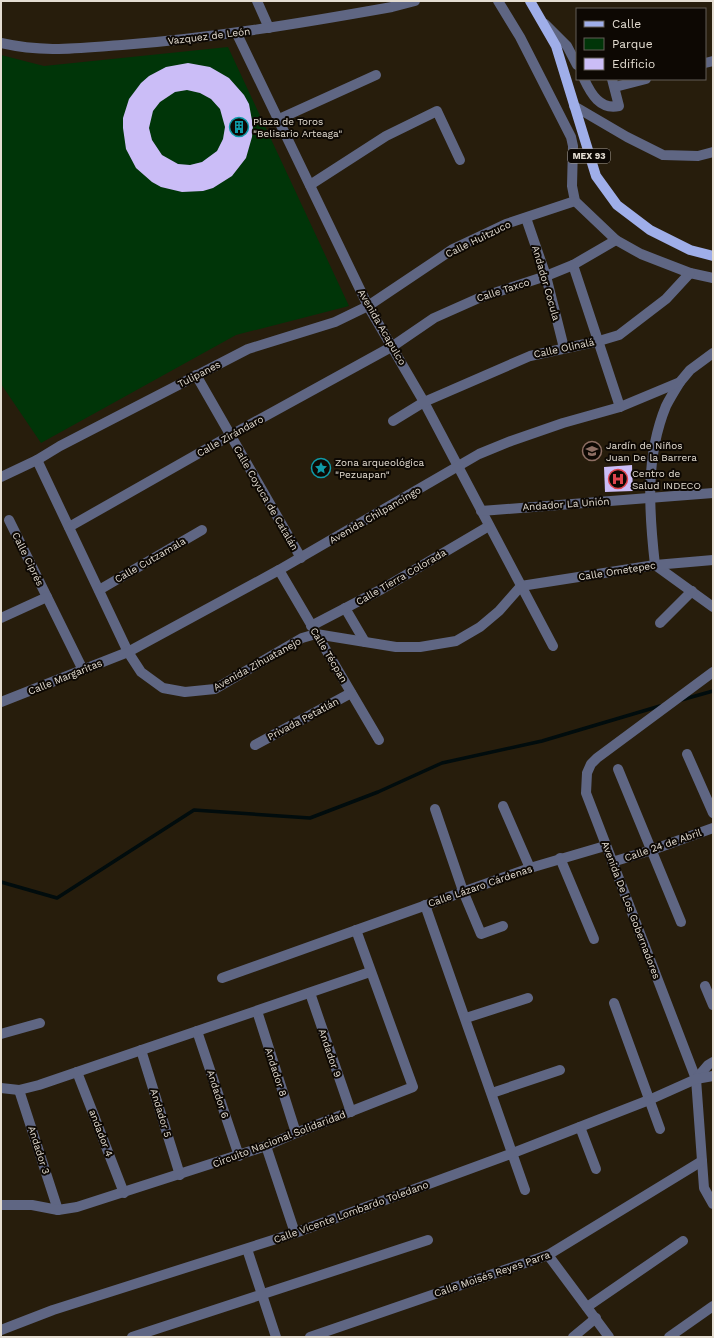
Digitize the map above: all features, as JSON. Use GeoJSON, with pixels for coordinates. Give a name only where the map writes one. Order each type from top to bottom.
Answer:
{"type":"FeatureCollection","features":[{"type":"Feature","properties":{"kind":"main road","name":"MEX 93"},"geometry":{"type":"LineString","coordinates":[[530,1],[556,46],[585,145],[596,176],[617,205],[650,230],[690,250],[713,256]]}},
{"type":"Feature","properties":{"kind":"street"},"geometry":{"type":"LineString","coordinates":[[257,1],[269,28]]}},
{"type":"Feature","properties":{"kind":"street","name":"Vazquez de León"},"geometry":{"type":"LineString","coordinates":[[1,43],[24,48],[49,50],[238,34],[392,7],[415,1]]}},
{"type":"Feature","properties":{"kind":"street"},"geometry":{"type":"LineString","coordinates":[[498,1],[520,37],[571,137],[573,146],[572,186],[575,201],[616,240],[641,254],[690,273],[713,278]]}},
{"type":"Feature","properties":{"kind":"street"},"geometry":{"type":"LineString","coordinates":[[541,20],[567,46],[576,63]]}},
{"type":"Feature","properties":{"kind":"street","name":"Avenida Acapulco"},"geometry":{"type":"LineString","coordinates":[[238,34],[368,306],[393,346],[424,402],[553,646]]}},
{"type":"Feature","properties":{"kind":"street"},"geometry":{"type":"LineString","coordinates":[[279,119],[376,75]]}},
{"type":"Feature","properties":{"kind":"street"},"geometry":{"type":"LineString","coordinates":[[584,80],[591,94],[600,103],[611,107],[619,106],[614,83],[638,80]]}},
{"type":"Feature","properties":{"kind":"street"},"geometry":{"type":"LineString","coordinates":[[574,106],[627,137],[663,155],[698,156],[713,152]]}},
{"type":"Feature","properties":{"kind":"street"},"geometry":{"type":"LineString","coordinates":[[310,185],[386,136],[437,111],[460,160]]}},
{"type":"Feature","properties":{"kind":"street"},"geometry":{"type":"LineString","coordinates":[[573,146],[585,145]]}},
{"type":"Feature","properties":{"kind":"street","name":"Calle Huitzuco"},"geometry":{"type":"LineString","coordinates":[[368,306],[453,249],[506,224],[575,201]]}},
{"type":"Feature","properties":{"kind":"street","name":"Andador Cocula"},"geometry":{"type":"LineString","coordinates":[[526,218],[546,276],[564,348]]}},
{"type":"Feature","properties":{"kind":"street","name":"Calle Taxco"},"geometry":{"type":"LineString","coordinates":[[393,346],[434,318],[479,298],[546,276],[573,265],[616,240]]}},
{"type":"Feature","properties":{"kind":"street"},"geometry":{"type":"LineString","coordinates":[[573,265],[620,407]]}},
{"type":"Feature","properties":{"kind":"street","name":"Calle Olinalá"},"geometry":{"type":"LineString","coordinates":[[393,421],[424,402],[530,356],[619,335],[666,299],[690,273]]}},
{"type":"Feature","properties":{"kind":"street","name":"Tulipanes"},"geometry":{"type":"LineString","coordinates":[[1,477],[37,460],[60,446],[248,349],[335,322],[368,306]]}},
{"type":"Feature","properties":{"kind":"street","name":"Calle Zirándaro"},"geometry":{"type":"LineString","coordinates":[[69,527],[230,435],[393,346]]}},
{"type":"Feature","properties":{"kind":"street","name":"Avenida Chilpancingo"},"geometry":{"type":"LineString","coordinates":[[128,652],[301,558],[458,468],[479,454],[511,440],[563,423],[620,407],[680,382],[690,370],[713,353]]}},
{"type":"Feature","properties":{"kind":"street","name":"Calle Coyuca de Catalán"},"geometry":{"type":"LineString","coordinates":[[196,375],[301,558]]}},
{"type":"Feature","properties":{"kind":"street"},"geometry":{"type":"LineString","coordinates":[[680,382],[666,406],[650,476],[650,519],[655,565],[713,607]]}},
{"type":"Feature","properties":{"kind":"street","name":"Avenida Zihuatanejo"},"geometry":{"type":"LineString","coordinates":[[37,460],[128,652],[141,672],[163,688],[185,692],[215,689],[314,630],[365,642],[396,647],[420,647],[456,641],[485,623],[499,611],[521,586]]}},
{"type":"Feature","properties":{"kind":"street","name":"Andador La Unión"},"geometry":{"type":"LineString","coordinates":[[481,511],[713,493]]}},
{"type":"Feature","properties":{"kind":"street","name":"Calle Ciprés"},"geometry":{"type":"LineString","coordinates":[[10,520],[83,670]]}},
{"type":"Feature","properties":{"kind":"street","name":"Calle Tierra Colorada"},"geometry":{"type":"LineString","coordinates":[[314,630],[345,608],[382,589],[489,526]]}},
{"type":"Feature","properties":{"kind":"street","name":"Calle Cutzamala"},"geometry":{"type":"LineString","coordinates":[[99,590],[202,530]]}},
{"type":"Feature","properties":{"kind":"street","name":"Calle Ometepec"},"geometry":{"type":"LineString","coordinates":[[521,586],[655,565],[713,560]]}},
{"type":"Feature","properties":{"kind":"street","name":"Calle Técpan"},"geometry":{"type":"LineString","coordinates":[[279,570],[379,740]]}},
{"type":"Feature","properties":{"kind":"street"},"geometry":{"type":"LineString","coordinates":[[660,623],[692,591]]}},
{"type":"Feature","properties":{"kind":"street"},"geometry":{"type":"LineString","coordinates":[[1,618],[47,597]]}},
{"type":"Feature","properties":{"kind":"street"},"geometry":{"type":"LineString","coordinates":[[345,608],[365,642]]}},
{"type":"Feature","properties":{"kind":"street","name":"Calle Margaritas"},"geometry":{"type":"LineString","coordinates":[[1,702],[128,652]]}},
{"type":"Feature","properties":{"kind":"street","name":"Avenida De Los Gobernadores"},"geometry":{"type":"LineString","coordinates":[[713,672],[597,758],[591,764],[586,773],[586,793],[605,846],[696,1079],[704,1188],[713,1204]]}},
{"type":"Feature","properties":{"kind":"street","name":"Privada Petatlán"},"geometry":{"type":"LineString","coordinates":[[255,745],[351,694]]}},
{"type":"Feature","properties":{"kind":"street"},"geometry":{"type":"LineString","coordinates":[[687,754],[713,813]]}},
{"type":"Feature","properties":{"kind":"street"},"geometry":{"type":"LineString","coordinates":[[618,769],[681,922]]}},
{"type":"Feature","properties":{"kind":"street"},"geometry":{"type":"LineString","coordinates":[[503,806],[530,868]]}},
{"type":"Feature","properties":{"kind":"street"},"geometry":{"type":"LineString","coordinates":[[435,809],[463,892],[481,934],[503,926]]}},
{"type":"Feature","properties":{"kind":"street","name":"Calle 24 de Abril"},"geometry":{"type":"LineString","coordinates":[[612,862],[652,850],[713,828]]}},
{"type":"Feature","properties":{"kind":"street","name":"Calle Lázaro Cárdenas"},"geometry":{"type":"LineString","coordinates":[[222,978],[530,868],[605,846]]}},
{"type":"Feature","properties":{"kind":"street"},"geometry":{"type":"LineString","coordinates":[[560,858],[594,939]]}},
{"type":"Feature","properties":{"kind":"street"},"geometry":{"type":"LineString","coordinates":[[425,905],[466,1018],[525,1190]]}},
{"type":"Feature","properties":{"kind":"street","name":"Circuito Nacional Solidaridad"},"geometry":{"type":"LineString","coordinates":[[1,1205],[32,1205],[58,1210],[77,1207],[239,1156],[413,1087],[356,930]]}},
{"type":"Feature","properties":{"kind":"street"},"geometry":{"type":"LineString","coordinates":[[1,1088],[19,1090],[39,1086],[370,972]]}},
{"type":"Feature","properties":{"kind":"street"},"geometry":{"type":"LineString","coordinates":[[705,986],[713,1006]]}},
{"type":"Feature","properties":{"kind":"street","name":"Andador 9"},"geometry":{"type":"LineString","coordinates":[[310,993],[351,1112]]}},
{"type":"Feature","properties":{"kind":"street"},"geometry":{"type":"LineString","coordinates":[[466,1018],[528,998]]}},
{"type":"Feature","properties":{"kind":"street"},"geometry":{"type":"LineString","coordinates":[[614,1003],[660,1129]]}},
{"type":"Feature","properties":{"kind":"street","name":"Andador 8"},"geometry":{"type":"LineString","coordinates":[[256,1011],[296,1133]]}},
{"type":"Feature","properties":{"kind":"street"},"geometry":{"type":"LineString","coordinates":[[1,1034],[40,1023]]}},
{"type":"Feature","properties":{"kind":"street","name":"Andador 6"},"geometry":{"type":"LineString","coordinates":[[197,1031],[239,1156]]}},
{"type":"Feature","properties":{"kind":"street","name":"Andador 5"},"geometry":{"type":"LineString","coordinates":[[141,1050],[180,1175]]}},
{"type":"Feature","properties":{"kind":"street","name":"Calle Vicente Lombardo Toledano"},"geometry":{"type":"LineString","coordinates":[[696,1079],[708,1065],[713,1062]]}},
{"type":"Feature","properties":{"kind":"street"},"geometry":{"type":"LineString","coordinates":[[492,1093],[560,1070]]}},
{"type":"Feature","properties":{"kind":"street","name":"andador 4"},"geometry":{"type":"LineString","coordinates":[[78,1072],[124,1193]]}},
{"type":"Feature","properties":{"kind":"street","name":"Calle Vicente Lombardo Toledano"},"geometry":{"type":"LineString","coordinates":[[1,1330],[54,1310],[295,1233],[513,1153],[649,1100],[696,1079],[713,1076]]}},
{"type":"Feature","properties":{"kind":"street","name":"Andador 3"},"geometry":{"type":"LineString","coordinates":[[19,1090],[58,1210]]}},
{"type":"Feature","properties":{"kind":"street"},"geometry":{"type":"LineString","coordinates":[[580,1127],[596,1170]]}},
{"type":"Feature","properties":{"kind":"street"},"geometry":{"type":"LineString","coordinates":[[266,1146],[295,1233]]}},
{"type":"Feature","properties":{"kind":"street","name":"Calle Moisés Reyes Parra"},"geometry":{"type":"LineString","coordinates":[[310,1337],[548,1256],[702,1161]]}},
{"type":"Feature","properties":{"kind":"street"},"geometry":{"type":"LineString","coordinates":[[132,1337],[428,1240]]}},
{"type":"Feature","properties":{"kind":"street"},"geometry":{"type":"LineString","coordinates":[[587,1307],[683,1241]]}},
{"type":"Feature","properties":{"kind":"street"},"geometry":{"type":"LineString","coordinates":[[247,1249],[276,1337]]}},
{"type":"Feature","properties":{"kind":"street"},"geometry":{"type":"LineString","coordinates":[[548,1256],[609,1337]]}},
{"type":"Feature","properties":{"kind":"street"},"geometry":{"type":"LineString","coordinates":[[669,1337],[713,1306]]}},
{"type":"Feature","properties":{"kind":"street"},"geometry":{"type":"LineString","coordinates":[[573,1337],[596,1318]]}},
{"type":"Feature","properties":{"kind":"green space"},"geometry":{"type":"Polygon","coordinates":[[[228,47],[349,306],[236,335],[41,443],[1,384],[1,55],[44,66],[228,47]]]}},
{"type":"Feature","properties":{"kind":"building","name":"Plaza de Toros \"Belisario Arteaga\""},"geometry":{"type":"Polygon","coordinates":[[[188,63],[210,67],[229,78],[244,95],[249,104],[253,126],[252,137],[246,158],[232,176],[213,188],[203,191],[182,192],[161,187],[152,182],[136,168],[126,149],[123,118],[129,99],[141,83],[149,76],[166,67],[188,63]],[[187,90],[175,92],[160,102],[153,111],[149,128],[152,140],[162,155],[178,164],[190,165],[202,162],[217,151],[223,139],[225,127],[220,109],[211,99],[200,93],[187,90]]]}},
{"type":"Feature","properties":{"kind":"building","name":"Centro de Salud INDECO"},"geometry":{"type":"Polygon","coordinates":[[[632,465],[633,491],[605,492],[604,467],[632,465]]]}},
{"type":"Feature","properties":{"kind":"waterway"},"geometry":{"type":"LineString","coordinates":[[681,700],[713,691]]}},
{"type":"Feature","properties":{"kind":"waterway"},"geometry":{"type":"LineString","coordinates":[[1,882],[57,898],[194,810],[310,818],[378,792],[442,763],[542,741],[660,706]]}},
{"type":"Feature","properties":{"kind":"place","name":"Plaza de Toros \"Belisario Arteaga\""},"geometry":{"type":"Point","coordinates":[239,127]}},
{"type":"Feature","properties":{"kind":"place","name":"Jardín de Niños Juan De la Barrera"},"geometry":{"type":"Point","coordinates":[592,451]}},
{"type":"Feature","properties":{"kind":"place","name":"Zona arqueológica \"Pezuapan\""},"geometry":{"type":"Point","coordinates":[321,468]}},
{"type":"Feature","properties":{"kind":"place","name":"Centro de Salud INDECO"},"geometry":{"type":"Point","coordinates":[618,479]}}]}
